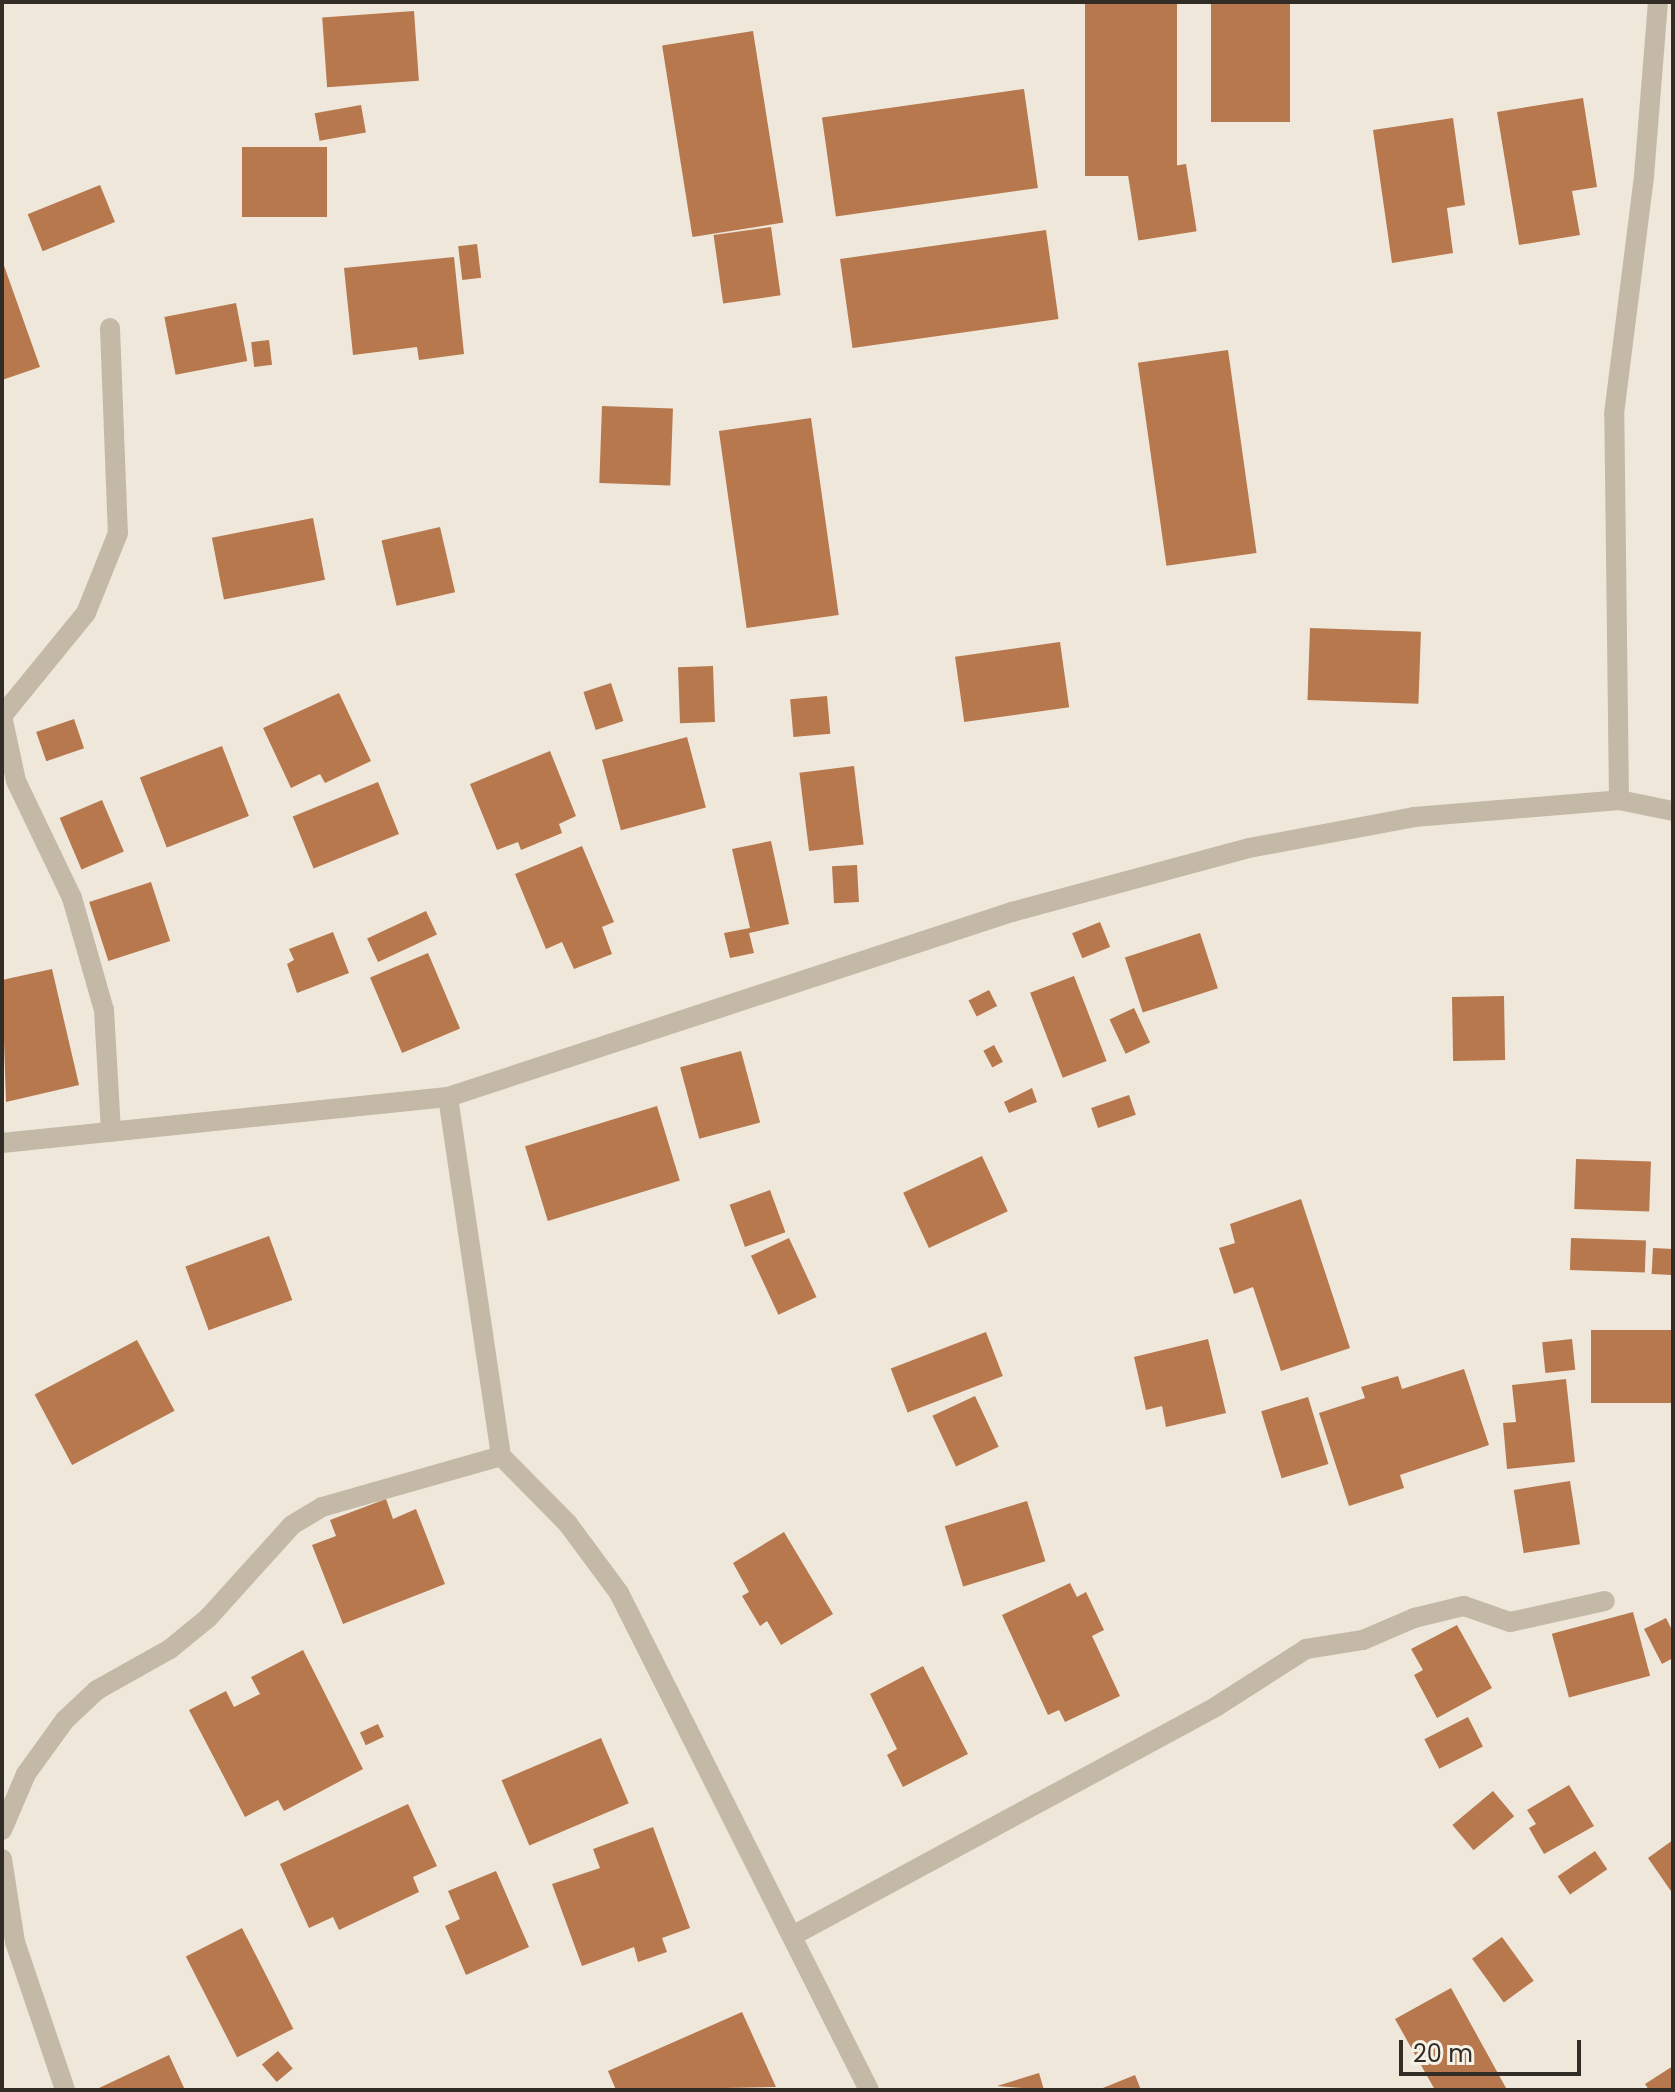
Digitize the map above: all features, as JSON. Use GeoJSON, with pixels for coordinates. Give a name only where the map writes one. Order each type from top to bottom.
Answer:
{"type":"FeatureCollection","features":[{"type":"Feature","properties":{"kind":"street"},"geometry":{"type":"LineString","coordinates":[[1619,800],[1614,414],[1644,176],[1658,2]]}},
{"type":"Feature","properties":{"kind":"street"},"geometry":{"type":"LineString","coordinates":[[110,328],[118,533],[86,613],[2,716],[16,781],[72,898],[104,1010],[111,1132]]}},
{"type":"Feature","properties":{"kind":"street"},"geometry":{"type":"LineString","coordinates":[[2,1143],[448,1097],[1012,912],[1249,848],[1414,817],[1619,800],[1673,811]]}},
{"type":"Feature","properties":{"kind":"street"},"geometry":{"type":"LineString","coordinates":[[448,1097],[501,1456],[568,1524],[619,1593],[794,1935],[869,2090]]}},
{"type":"Feature","properties":{"kind":"street"},"geometry":{"type":"LineString","coordinates":[[2,1830],[26,1774],[65,1720],[97,1690],[170,1649],[208,1618],[292,1525],[322,1507],[501,1456]]}},
{"type":"Feature","properties":{"kind":"street"},"geometry":{"type":"LineString","coordinates":[[794,1935],[1217,1706],[1306,1649],[1363,1640],[1414,1618],[1464,1606],[1510,1622],[1605,1601]]}},
{"type":"Feature","properties":{"kind":"street"},"geometry":{"type":"LineString","coordinates":[[2,1859],[15,1942],[65,2090]]}},
{"type":"Feature","properties":{"kind":"building"},"geometry":{"type":"Polygon","coordinates":[[[1085,2],[1177,2],[1177,176],[1085,176],[1085,2]]]}},
{"type":"Feature","properties":{"kind":"building"},"geometry":{"type":"Polygon","coordinates":[[[1211,2],[1290,2],[1290,122],[1211,122],[1211,2]]]}},
{"type":"Feature","properties":{"kind":"building"},"geometry":{"type":"Polygon","coordinates":[[[414,11],[419,81],[327,87],[322,17],[414,11]]]}},
{"type":"Feature","properties":{"kind":"building"},"geometry":{"type":"Polygon","coordinates":[[[753,31],[783,223],[692,237],[662,45],[753,31]]]}},
{"type":"Feature","properties":{"kind":"building"},"geometry":{"type":"Polygon","coordinates":[[[1024,89],[1038,188],[836,216],[822,117],[1024,89]]]}},
{"type":"Feature","properties":{"kind":"building"},"geometry":{"type":"Polygon","coordinates":[[[1583,98],[1597,187],[1572,191],[1580,235],[1519,245],[1497,112],[1583,98]]]}},
{"type":"Feature","properties":{"kind":"building"},"geometry":{"type":"Polygon","coordinates":[[[361,105],[366,133],[320,141],[315,113],[361,105]]]}},
{"type":"Feature","properties":{"kind":"building"},"geometry":{"type":"Polygon","coordinates":[[[1453,118],[1465,205],[1447,208],[1453,253],[1392,263],[1373,130],[1453,118]]]}},
{"type":"Feature","properties":{"kind":"building"},"geometry":{"type":"Polygon","coordinates":[[[242,147],[327,147],[327,217],[242,217],[242,147]]]}},
{"type":"Feature","properties":{"kind":"building"},"geometry":{"type":"Polygon","coordinates":[[[1186,164],[1197,231],[1138,240],[1128,173],[1186,164]]]}},
{"type":"Feature","properties":{"kind":"building"},"geometry":{"type":"Polygon","coordinates":[[[100,185],[115,222],[43,251],[28,214],[100,185]]]}},
{"type":"Feature","properties":{"kind":"building"},"geometry":{"type":"Polygon","coordinates":[[[771,227],[781,295],[723,303],[714,235],[771,227]]]}},
{"type":"Feature","properties":{"kind":"building"},"geometry":{"type":"Polygon","coordinates":[[[1046,230],[1059,319],[853,348],[840,259],[1046,230]]]}},
{"type":"Feature","properties":{"kind":"building"},"geometry":{"type":"Polygon","coordinates":[[[477,244],[481,278],[462,280],[458,246],[477,244]]]}},
{"type":"Feature","properties":{"kind":"building"},"geometry":{"type":"Polygon","coordinates":[[[454,257],[464,354],[419,360],[417,347],[353,355],[344,268],[454,257]]]}},
{"type":"Feature","properties":{"kind":"building"},"geometry":{"type":"Polygon","coordinates":[[[2,260],[40,367],[2,380],[2,260]]]}},
{"type":"Feature","properties":{"kind":"building"},"geometry":{"type":"Polygon","coordinates":[[[236,303],[247,361],[176,375],[164,317],[236,303]]]}},
{"type":"Feature","properties":{"kind":"building"},"geometry":{"type":"Polygon","coordinates":[[[269,340],[272,365],[254,367],[251,342],[269,340]]]}},
{"type":"Feature","properties":{"kind":"building"},"geometry":{"type":"Polygon","coordinates":[[[1228,350],[1257,553],[1166,566],[1138,363],[1228,350]]]}},
{"type":"Feature","properties":{"kind":"building"},"geometry":{"type":"Polygon","coordinates":[[[602,406],[673,408],[670,485],[599,483],[602,406]]]}},
{"type":"Feature","properties":{"kind":"building"},"geometry":{"type":"Polygon","coordinates":[[[811,418],[839,615],[747,628],[719,431],[811,418]]]}},
{"type":"Feature","properties":{"kind":"building"},"geometry":{"type":"Polygon","coordinates":[[[313,518],[325,580],[224,599],[212,538],[313,518]]]}},
{"type":"Feature","properties":{"kind":"building"},"geometry":{"type":"Polygon","coordinates":[[[440,527],[455,592],[397,606],[382,540],[440,527]]]}},
{"type":"Feature","properties":{"kind":"building"},"geometry":{"type":"Polygon","coordinates":[[[1310,628],[1421,632],[1418,704],[1307,700],[1310,628]]]}},
{"type":"Feature","properties":{"kind":"building"},"geometry":{"type":"Polygon","coordinates":[[[1060,642],[1069,707],[964,722],[955,657],[1060,642]]]}},
{"type":"Feature","properties":{"kind":"building"},"geometry":{"type":"Polygon","coordinates":[[[713,666],[715,722],[680,723],[678,667],[713,666]]]}},
{"type":"Feature","properties":{"kind":"building"},"geometry":{"type":"Polygon","coordinates":[[[611,683],[623,721],[596,730],[583,692],[611,683]]]}},
{"type":"Feature","properties":{"kind":"building"},"geometry":{"type":"Polygon","coordinates":[[[339,693],[371,761],[325,783],[320,774],[291,788],[263,728],[339,693]]]}},
{"type":"Feature","properties":{"kind":"building"},"geometry":{"type":"Polygon","coordinates":[[[827,696],[830,734],[793,737],[790,699],[827,696]]]}},
{"type":"Feature","properties":{"kind":"building"},"geometry":{"type":"Polygon","coordinates":[[[74,719],[84,748],[46,761],[36,732],[74,719]]]}},
{"type":"Feature","properties":{"kind":"building"},"geometry":{"type":"Polygon","coordinates":[[[687,737],[706,808],[621,830],[602,760],[687,737]]]}},
{"type":"Feature","properties":{"kind":"building"},"geometry":{"type":"Polygon","coordinates":[[[222,746],[249,816],[167,848],[140,778],[222,746]]]}},
{"type":"Feature","properties":{"kind":"building"},"geometry":{"type":"Polygon","coordinates":[[[550,751],[576,816],[559,824],[562,833],[521,850],[518,842],[497,850],[470,784],[550,751]]]}},
{"type":"Feature","properties":{"kind":"building"},"geometry":{"type":"Polygon","coordinates":[[[854,766],[864,844],[809,851],[799,773],[854,766]]]}},
{"type":"Feature","properties":{"kind":"building"},"geometry":{"type":"Polygon","coordinates":[[[378,782],[399,834],[314,868],[293,816],[378,782]]]}},
{"type":"Feature","properties":{"kind":"building"},"geometry":{"type":"Polygon","coordinates":[[[102,800],[124,852],[82,870],[60,818],[102,800]]]}},
{"type":"Feature","properties":{"kind":"building"},"geometry":{"type":"Polygon","coordinates":[[[771,841],[789,924],[749,933],[754,953],[730,958],[724,933],[750,928],[732,849],[771,841]]]}},
{"type":"Feature","properties":{"kind":"building"},"geometry":{"type":"Polygon","coordinates":[[[582,846],[614,922],[602,927],[612,954],[574,969],[562,942],[546,949],[515,874],[582,846]]]}},
{"type":"Feature","properties":{"kind":"building"},"geometry":{"type":"Polygon","coordinates":[[[857,865],[859,902],[834,903],[832,866],[857,865]]]}},
{"type":"Feature","properties":{"kind":"building"},"geometry":{"type":"Polygon","coordinates":[[[151,882],[170,941],[108,961],[89,902],[151,882]]]}},
{"type":"Feature","properties":{"kind":"building"},"geometry":{"type":"Polygon","coordinates":[[[426,911],[437,935],[378,962],[367,938],[426,911]]]}},
{"type":"Feature","properties":{"kind":"building"},"geometry":{"type":"Polygon","coordinates":[[[1100,922],[1110,947],[1082,958],[1072,933],[1100,922]]]}},
{"type":"Feature","properties":{"kind":"building"},"geometry":{"type":"Polygon","coordinates":[[[333,932],[349,973],[297,993],[287,964],[294,960],[289,949],[333,932]]]}},
{"type":"Feature","properties":{"kind":"building"},"geometry":{"type":"Polygon","coordinates":[[[1200,933],[1218,988],[1143,1013],[1125,957],[1200,933]]]}},
{"type":"Feature","properties":{"kind":"building"},"geometry":{"type":"Polygon","coordinates":[[[428,953],[460,1028],[402,1053],[370,978],[428,953]]]}},
{"type":"Feature","properties":{"kind":"building"},"geometry":{"type":"Polygon","coordinates":[[[52,969],[79,1085],[6,1102],[2,980],[52,969]]]}},
{"type":"Feature","properties":{"kind":"building"},"geometry":{"type":"Polygon","coordinates":[[[1074,976],[1107,1061],[1063,1078],[1030,993],[1074,976]]]}},
{"type":"Feature","properties":{"kind":"building"},"geometry":{"type":"Polygon","coordinates":[[[989,990],[997,1006],[977,1016],[969,1000],[989,990]]]}},
{"type":"Feature","properties":{"kind":"building"},"geometry":{"type":"Polygon","coordinates":[[[1504,996],[1505,1060],[1453,1061],[1452,997],[1504,996]]]}},
{"type":"Feature","properties":{"kind":"building"},"geometry":{"type":"Polygon","coordinates":[[[1134,1008],[1150,1042],[1126,1054],[1110,1019],[1134,1008]]]}},
{"type":"Feature","properties":{"kind":"building"},"geometry":{"type":"Polygon","coordinates":[[[994,1045],[1003,1062],[992,1067],[983,1051],[994,1045]]]}},
{"type":"Feature","properties":{"kind":"building"},"geometry":{"type":"Polygon","coordinates":[[[741,1051],[760,1122],[699,1139],[680,1067],[741,1051]]]}},
{"type":"Feature","properties":{"kind":"building"},"geometry":{"type":"Polygon","coordinates":[[[1032,1088],[1037,1102],[1009,1113],[1004,1102],[1032,1088]]]}},
{"type":"Feature","properties":{"kind":"building"},"geometry":{"type":"Polygon","coordinates":[[[1129,1095],[1136,1115],[1098,1128],[1091,1108],[1129,1095]]]}},
{"type":"Feature","properties":{"kind":"building"},"geometry":{"type":"Polygon","coordinates":[[[657,1106],[680,1181],[548,1221],[525,1146],[657,1106]]]}},
{"type":"Feature","properties":{"kind":"building"},"geometry":{"type":"Polygon","coordinates":[[[982,1156],[1008,1211],[929,1248],[903,1193],[982,1156]]]}},
{"type":"Feature","properties":{"kind":"building"},"geometry":{"type":"Polygon","coordinates":[[[1576,1159],[1651,1162],[1649,1212],[1574,1209],[1576,1159]]]}},
{"type":"Feature","properties":{"kind":"building"},"geometry":{"type":"Polygon","coordinates":[[[770,1190],[785,1232],[745,1247],[730,1205],[770,1190]]]}},
{"type":"Feature","properties":{"kind":"building"},"geometry":{"type":"Polygon","coordinates":[[[1301,1199],[1350,1348],[1281,1371],[1253,1287],[1234,1294],[1219,1248],[1235,1243],[1230,1224],[1301,1199]]]}},
{"type":"Feature","properties":{"kind":"building"},"geometry":{"type":"Polygon","coordinates":[[[269,1236],[292,1300],[209,1330],[185,1266],[269,1236]]]}},
{"type":"Feature","properties":{"kind":"building"},"geometry":{"type":"Polygon","coordinates":[[[789,1238],[816,1297],[778,1315],[751,1256],[789,1238]]]}},
{"type":"Feature","properties":{"kind":"building"},"geometry":{"type":"Polygon","coordinates":[[[1571,1238],[1646,1241],[1645,1273],[1570,1270],[1571,1238]]]}},
{"type":"Feature","properties":{"kind":"building"},"geometry":{"type":"Polygon","coordinates":[[[1653,1248],[1673,1249],[1672,1275],[1652,1274],[1653,1248]]]}},
{"type":"Feature","properties":{"kind":"building"},"geometry":{"type":"Polygon","coordinates":[[[1591,1330],[1673,1330],[1673,1403],[1591,1403],[1591,1330]]]}},
{"type":"Feature","properties":{"kind":"building"},"geometry":{"type":"Polygon","coordinates":[[[986,1332],[1003,1376],[908,1412],[891,1369],[986,1332]]]}},
{"type":"Feature","properties":{"kind":"building"},"geometry":{"type":"Polygon","coordinates":[[[1208,1339],[1226,1413],[1166,1427],[1162,1406],[1146,1410],[1134,1357],[1208,1339]]]}},
{"type":"Feature","properties":{"kind":"building"},"geometry":{"type":"Polygon","coordinates":[[[1572,1339],[1575,1370],[1545,1373],[1542,1342],[1572,1339]]]}},
{"type":"Feature","properties":{"kind":"building"},"geometry":{"type":"Polygon","coordinates":[[[137,1340],[175,1411],[72,1465],[35,1394],[137,1340]]]}},
{"type":"Feature","properties":{"kind":"building"},"geometry":{"type":"Polygon","coordinates":[[[1464,1369],[1489,1445],[1400,1475],[1404,1488],[1349,1506],[1319,1413],[1365,1398],[1361,1387],[1398,1376],[1402,1389],[1464,1369]]]}},
{"type":"Feature","properties":{"kind":"building"},"geometry":{"type":"Polygon","coordinates":[[[1566,1379],[1575,1462],[1507,1469],[1503,1423],[1516,1422],[1512,1385],[1566,1379]]]}},
{"type":"Feature","properties":{"kind":"building"},"geometry":{"type":"Polygon","coordinates":[[[975,1396],[999,1447],[956,1467],[932,1416],[975,1396]]]}},
{"type":"Feature","properties":{"kind":"building"},"geometry":{"type":"Polygon","coordinates":[[[1308,1397],[1328,1464],[1282,1478],[1261,1411],[1308,1397]]]}},
{"type":"Feature","properties":{"kind":"building"},"geometry":{"type":"Polygon","coordinates":[[[1570,1481],[1580,1544],[1524,1553],[1514,1490],[1570,1481]]]}},
{"type":"Feature","properties":{"kind":"building"},"geometry":{"type":"Polygon","coordinates":[[[386,1499],[393,1519],[416,1509],[445,1584],[343,1624],[312,1545],[336,1536],[330,1520],[386,1499]]]}},
{"type":"Feature","properties":{"kind":"building"},"geometry":{"type":"Polygon","coordinates":[[[1027,1501],[1045,1561],[963,1586],[945,1526],[1027,1501]]]}},
{"type":"Feature","properties":{"kind":"building"},"geometry":{"type":"Polygon","coordinates":[[[784,1532],[833,1614],[781,1645],[767,1621],[760,1626],[742,1596],[749,1592],[733,1563],[784,1532]]]}},
{"type":"Feature","properties":{"kind":"building"},"geometry":{"type":"Polygon","coordinates":[[[1070,1583],[1077,1597],[1086,1592],[1104,1630],[1092,1636],[1120,1696],[1065,1722],[1059,1710],[1048,1715],[1002,1615],[1070,1583]]]}},
{"type":"Feature","properties":{"kind":"building"},"geometry":{"type":"Polygon","coordinates":[[[1633,1612],[1650,1676],[1569,1697],[1552,1634],[1633,1612]]]}},
{"type":"Feature","properties":{"kind":"building"},"geometry":{"type":"Polygon","coordinates":[[[1666,1618],[1673,1632],[1673,1658],[1662,1664],[1644,1629],[1666,1618]]]}},
{"type":"Feature","properties":{"kind":"building"},"geometry":{"type":"Polygon","coordinates":[[[1457,1625],[1492,1688],[1437,1718],[1414,1675],[1423,1670],[1411,1649],[1457,1625]]]}},
{"type":"Feature","properties":{"kind":"building"},"geometry":{"type":"Polygon","coordinates":[[[303,1650],[363,1769],[284,1811],[278,1800],[245,1817],[189,1710],[226,1691],[234,1707],[260,1694],[251,1677],[303,1650]]]}},
{"type":"Feature","properties":{"kind":"building"},"geometry":{"type":"Polygon","coordinates":[[[923,1666],[968,1754],[903,1787],[887,1755],[897,1749],[870,1694],[923,1666]]]}},
{"type":"Feature","properties":{"kind":"building"},"geometry":{"type":"Polygon","coordinates":[[[1468,1717],[1483,1746],[1439,1769],[1424,1739],[1468,1717]]]}},
{"type":"Feature","properties":{"kind":"building"},"geometry":{"type":"Polygon","coordinates":[[[378,1724],[384,1737],[366,1745],[360,1732],[378,1724]]]}},
{"type":"Feature","properties":{"kind":"building"},"geometry":{"type":"Polygon","coordinates":[[[601,1738],[629,1803],[529,1846],[502,1780],[601,1738]]]}},
{"type":"Feature","properties":{"kind":"building"},"geometry":{"type":"Polygon","coordinates":[[[1569,1785],[1594,1826],[1544,1854],[1529,1828],[1536,1824],[1527,1810],[1569,1785]]]}},
{"type":"Feature","properties":{"kind":"building"},"geometry":{"type":"Polygon","coordinates":[[[1493,1791],[1514,1816],[1474,1850],[1452,1825],[1493,1791]]]}},
{"type":"Feature","properties":{"kind":"building"},"geometry":{"type":"Polygon","coordinates":[[[408,1804],[437,1866],[413,1877],[419,1892],[339,1930],[333,1917],[309,1928],[280,1864],[408,1804]]]}},
{"type":"Feature","properties":{"kind":"building"},"geometry":{"type":"Polygon","coordinates":[[[653,1827],[690,1928],[662,1938],[667,1952],[638,1962],[634,1947],[582,1966],[552,1884],[600,1868],[593,1849],[653,1827]]]}},
{"type":"Feature","properties":{"kind":"building"},"geometry":{"type":"Polygon","coordinates":[[[1673,1840],[1673,1894],[1648,1858],[1673,1840]]]}},
{"type":"Feature","properties":{"kind":"building"},"geometry":{"type":"Polygon","coordinates":[[[1595,1851],[1607,1869],[1570,1894],[1558,1876],[1595,1851]]]}},
{"type":"Feature","properties":{"kind":"building"},"geometry":{"type":"Polygon","coordinates":[[[496,1871],[529,1947],[466,1975],[445,1926],[460,1919],[448,1891],[496,1871]]]}},
{"type":"Feature","properties":{"kind":"building"},"geometry":{"type":"Polygon","coordinates":[[[242,1928],[293,2029],[237,2057],[186,1957],[242,1928]]]}},
{"type":"Feature","properties":{"kind":"building"},"geometry":{"type":"Polygon","coordinates":[[[1502,1937],[1534,1981],[1504,2002],[1472,1959],[1502,1937]]]}},
{"type":"Feature","properties":{"kind":"building"},"geometry":{"type":"Polygon","coordinates":[[[1451,1988],[1506,2088],[1503,2090],[1435,2090],[1395,2019],[1451,1988]]]}},
{"type":"Feature","properties":{"kind":"building"},"geometry":{"type":"Polygon","coordinates":[[[742,2012],[776,2087],[616,2090],[608,2071],[742,2012]]]}},
{"type":"Feature","properties":{"kind":"building"},"geometry":{"type":"Polygon","coordinates":[[[278,2051],[293,2069],[277,2082],[262,2064],[278,2051]]]}},
{"type":"Feature","properties":{"kind":"building"},"geometry":{"type":"Polygon","coordinates":[[[169,2055],[185,2090],[99,2088],[169,2055]]]}},
{"type":"Feature","properties":{"kind":"building"},"geometry":{"type":"Polygon","coordinates":[[[1673,2066],[1673,2090],[1649,2090],[1645,2084],[1673,2066]]]}},
{"type":"Feature","properties":{"kind":"building"},"geometry":{"type":"Polygon","coordinates":[[[1039,2073],[1044,2090],[997,2086],[1039,2073]]]}},
{"type":"Feature","properties":{"kind":"building"},"geometry":{"type":"Polygon","coordinates":[[[1135,2075],[1141,2090],[1098,2090],[1135,2075]]]}}]}
